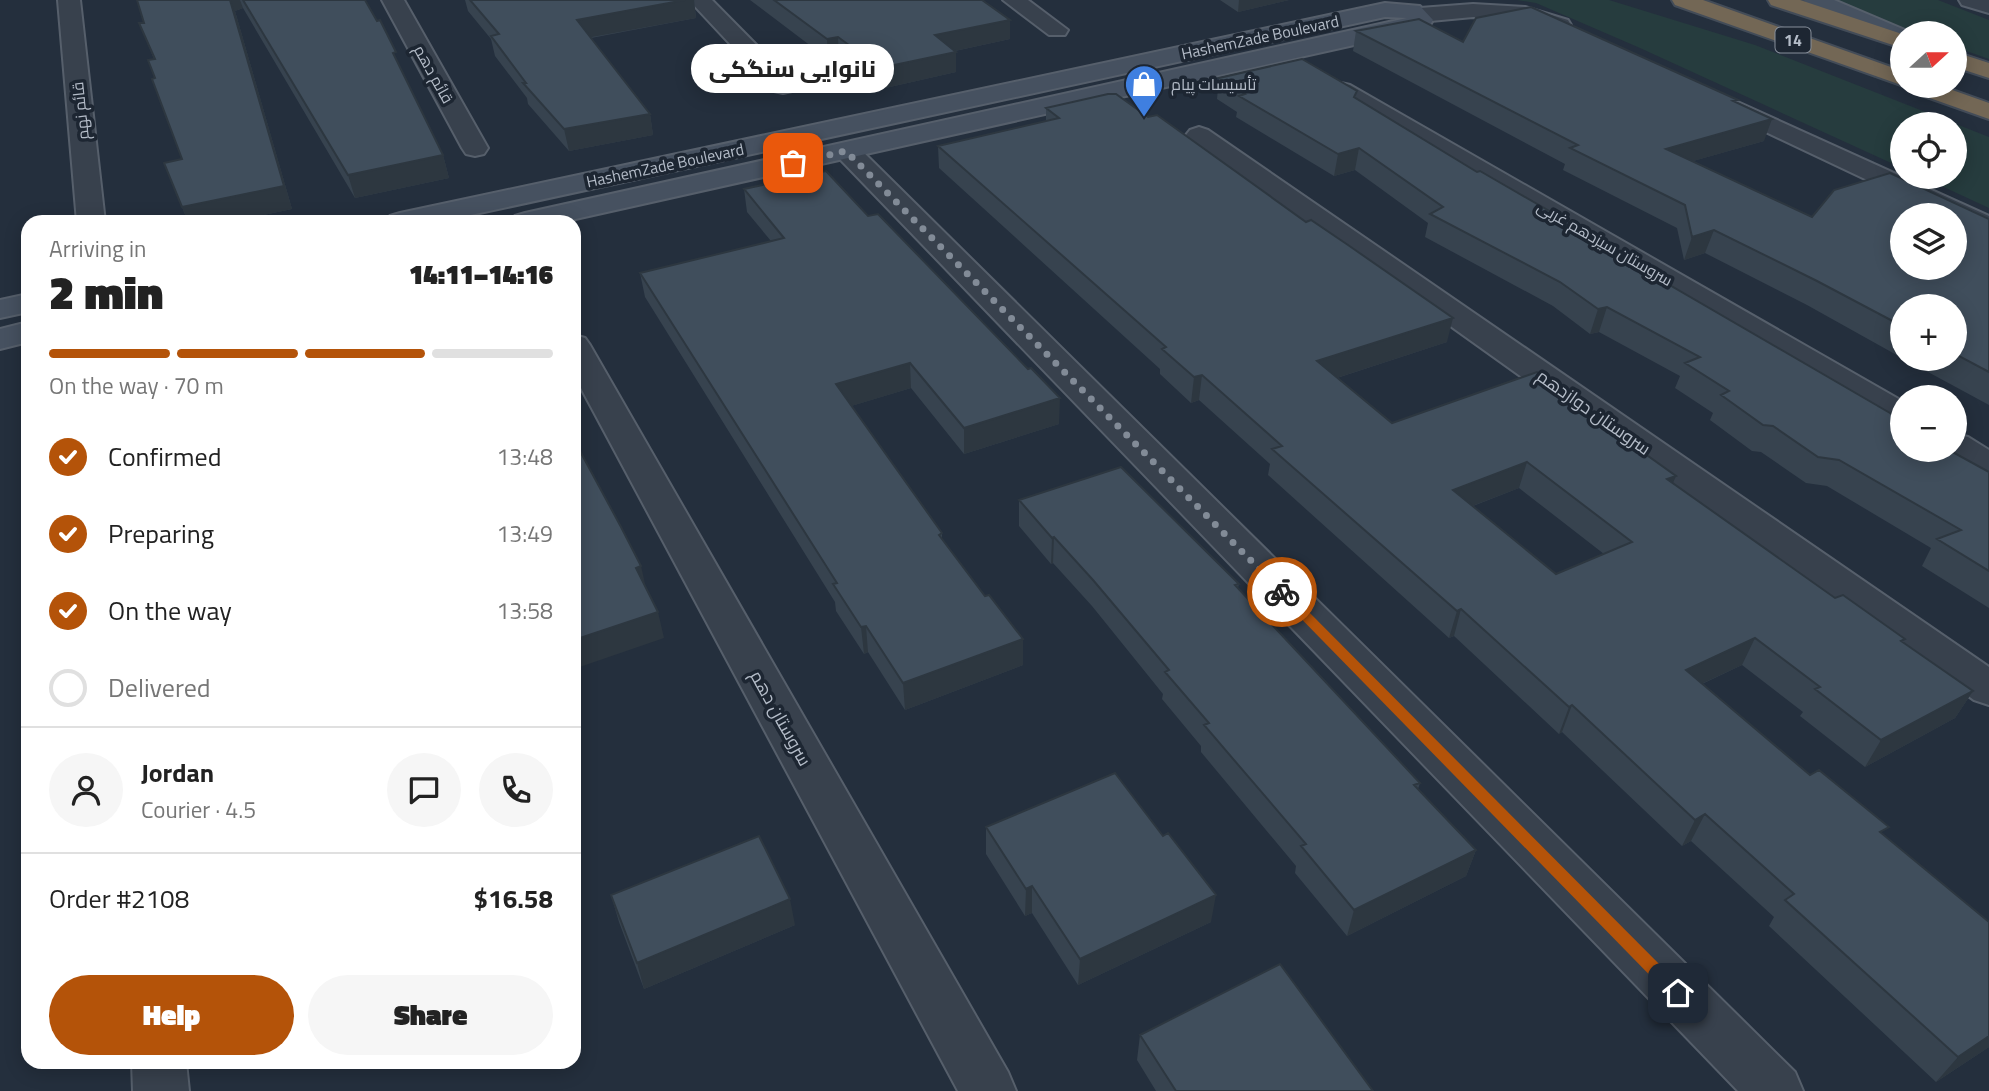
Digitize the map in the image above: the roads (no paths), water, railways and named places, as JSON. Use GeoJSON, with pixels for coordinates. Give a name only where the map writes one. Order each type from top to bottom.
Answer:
{"type":"FeatureCollection","features":[{"type":"Feature","properties":{"kind":"highway","name":"14"},"geometry":{"type":"LineString","coordinates":[[1683,0],[1890,75]]}},
{"type":"Feature","properties":{"kind":"highway","name":"14"},"geometry":{"type":"LineString","coordinates":[[1779,0],[1890,37]]}},
{"type":"Feature","properties":{"kind":"highway"},"geometry":{"type":"LineString","coordinates":[[1967,61],[1989,69]]}},
{"type":"Feature","properties":{"kind":"highway"},"geometry":{"type":"LineString","coordinates":[[1953,98],[1989,111]]}},
{"type":"Feature","properties":{"kind":"street","name":"قائم نهم"},"geometry":{"type":"LineString","coordinates":[[69,0],[90,215]]}},
{"type":"Feature","properties":{"kind":"street","name":"قائم دهم"},"geometry":{"type":"LineString","coordinates":[[393,0],[475,148]]}},
{"type":"Feature","properties":{"kind":"street"},"geometry":{"type":"LineString","coordinates":[[699,0],[783,86]]}},
{"type":"Feature","properties":{"kind":"street"},"geometry":{"type":"LineString","coordinates":[[1014,0],[1057,30]]}},
{"type":"Feature","properties":{"kind":"street"},"geometry":{"type":"LineString","coordinates":[[1815,0],[1890,29]]}},
{"type":"Feature","properties":{"kind":"street"},"geometry":{"type":"LineString","coordinates":[[1970,0],[1989,6]]}},
{"type":"Feature","properties":{"kind":"street","name":"HashemZade Boulevard"},"geometry":{"type":"LineString","coordinates":[[433,215],[1385,10],[1399,9],[1420,15],[1422,20],[1417,24],[557,215]]}},
{"type":"Feature","properties":{"kind":"street"},"geometry":{"type":"LineString","coordinates":[[1420,15],[1502,9],[1541,16],[1579,34]]}},
{"type":"Feature","properties":{"kind":"street"},"geometry":{"type":"LineString","coordinates":[[1118,68],[1144,85]]}},
{"type":"Feature","properties":{"kind":"street","name":"سروستان سیزدهم غربی"},"geometry":{"type":"LineString","coordinates":[[1321,79],[1890,408]]}},
{"type":"Feature","properties":{"kind":"street"},"geometry":{"type":"LineString","coordinates":[[1703,93],[1989,228]]}},
{"type":"Feature","properties":{"kind":"street","name":"سروستان دوازدهم"},"geometry":{"type":"LineString","coordinates":[[1199,135],[1989,689]]}},
{"type":"Feature","properties":{"kind":"street"},"geometry":{"type":"LineString","coordinates":[[846,151],[1774,1091]]}},
{"type":"Feature","properties":{"kind":"street"},"geometry":{"type":"LineString","coordinates":[[0,309],[21,304]]}},
{"type":"Feature","properties":{"kind":"street"},"geometry":{"type":"LineString","coordinates":[[0,339],[21,334]]}},
{"type":"Feature","properties":{"kind":"street","name":"سروستان دهم"},"geometry":{"type":"LineString","coordinates":[[581,358],[988,1091]]}},
{"type":"Feature","properties":{"kind":"street"},"geometry":{"type":"LineString","coordinates":[[1967,452],[1989,465]]}},
{"type":"Feature","properties":{"kind":"street"},"geometry":{"type":"LineString","coordinates":[[159,1069],[161,1091]]}},
{"type":"Feature","properties":{"kind":"place","name":"تأسیسات پیام"},"geometry":{"type":"Point","coordinates":[1144,118]}},
{"type":"Feature","properties":{"kind":"place","name":"نانوایی سنگکی"},"geometry":{"type":"Point","coordinates":[793,163]}}]}
